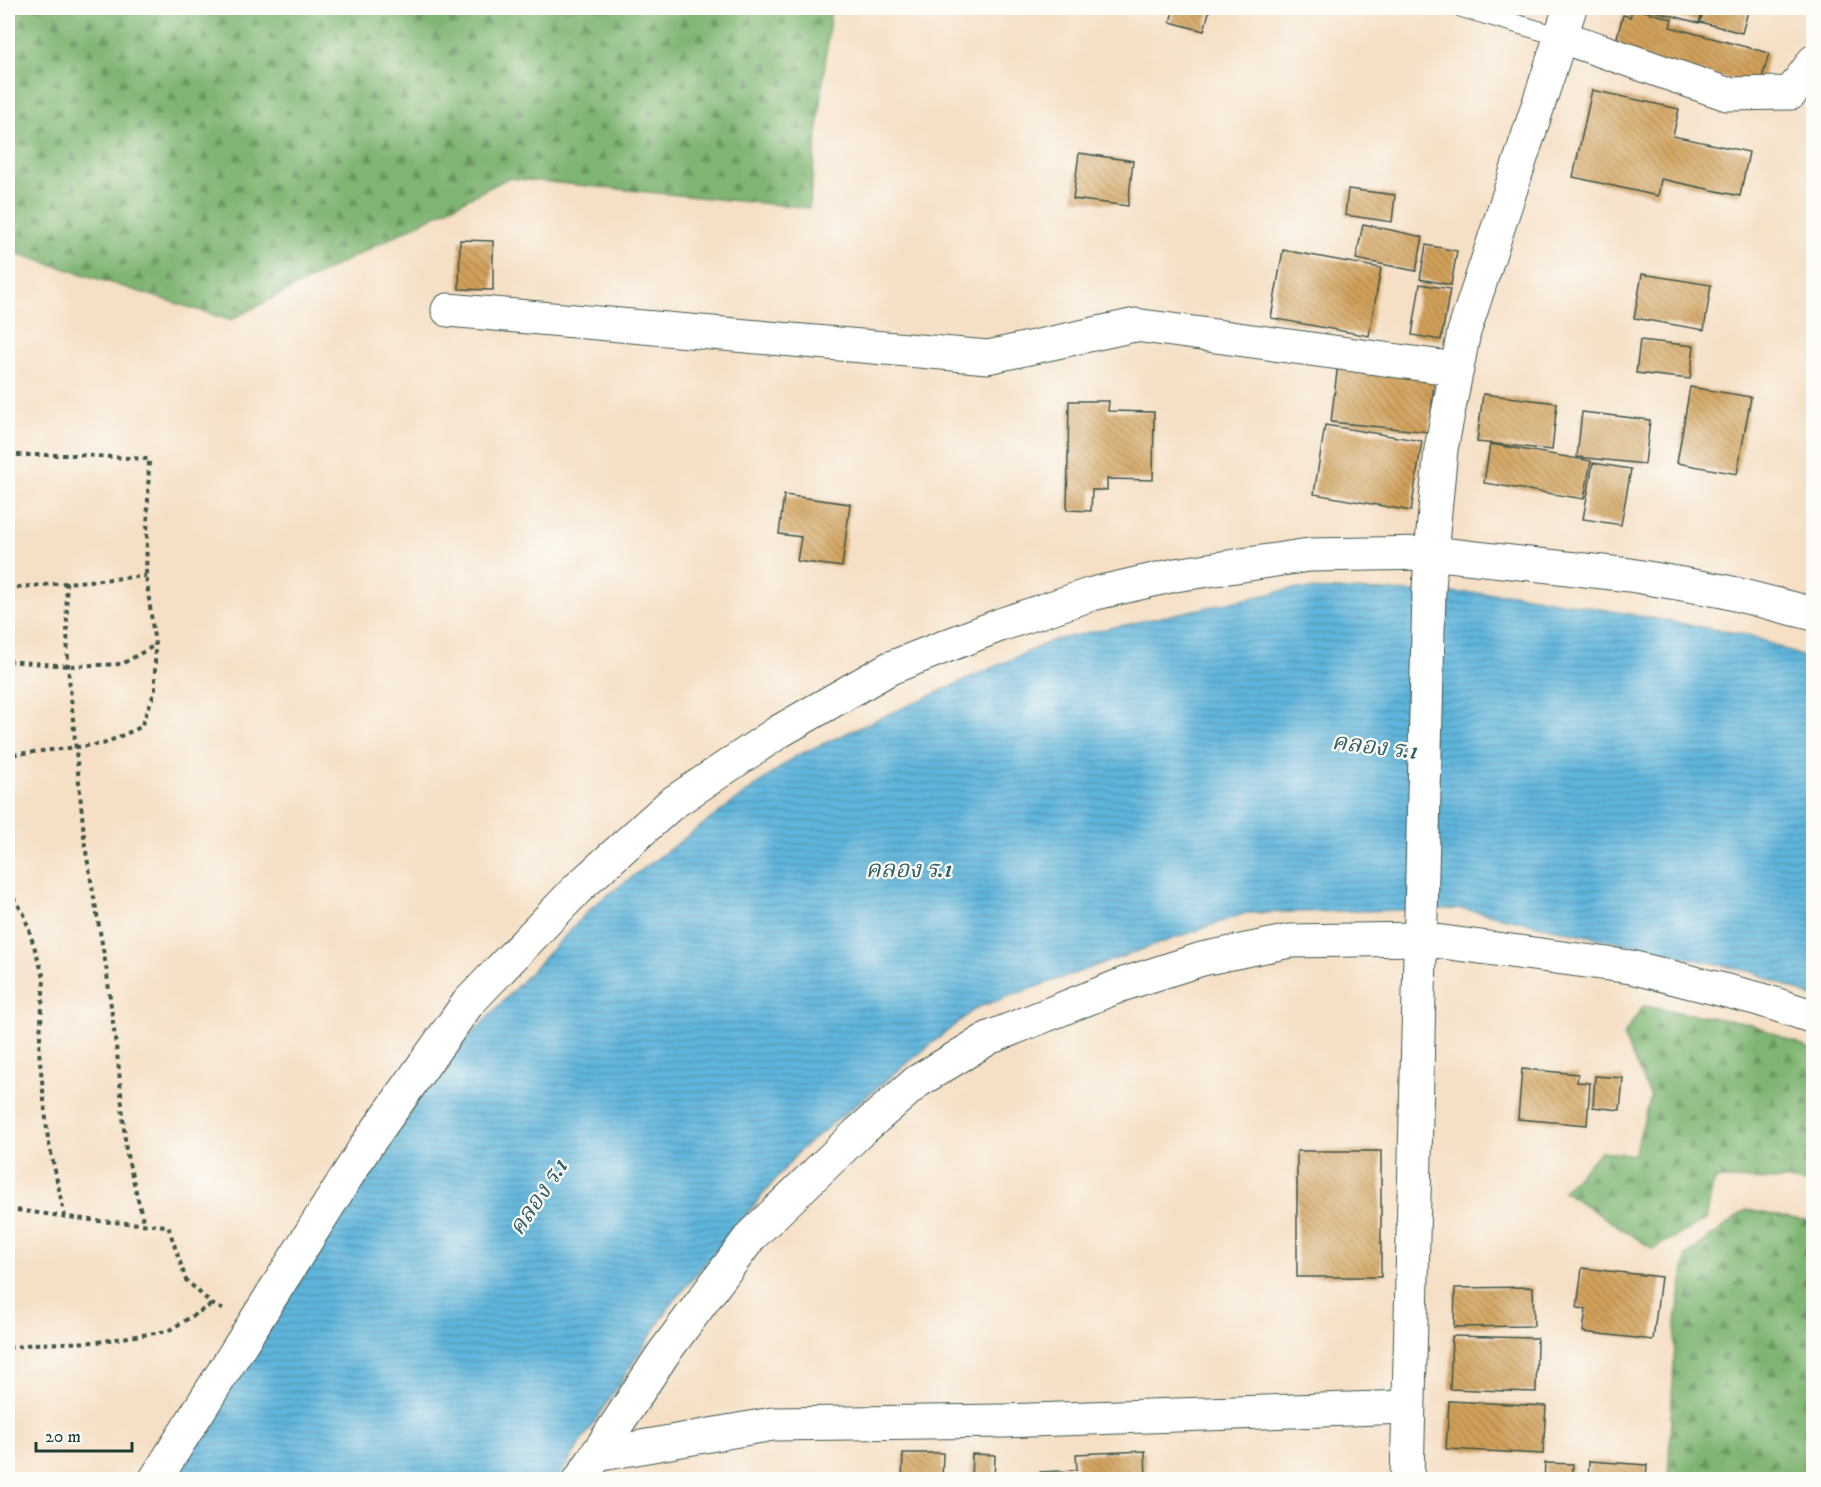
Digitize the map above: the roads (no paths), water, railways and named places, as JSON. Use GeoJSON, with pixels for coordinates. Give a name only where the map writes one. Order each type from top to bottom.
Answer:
{"type":"FeatureCollection","features":[{"type":"Feature","properties":{"kind":"street"},"geometry":{"type":"LineString","coordinates":[[1407,1479],[1429,591],[1441,448],[1464,332],[1566,22],[1727,94],[1791,93],[1814,61]]}},
{"type":"Feature","properties":{"kind":"street"},"geometry":{"type":"LineString","coordinates":[[448,310],[988,357],[1136,325],[1457,369]]}},
{"type":"Feature","properties":{"kind":"street"},"geometry":{"type":"LineString","coordinates":[[155,1479],[366,1146],[468,1004],[578,888],[671,804],[780,731],[890,668],[1000,625],[1092,594],[1175,575],[1309,555],[1431,552],[1630,575],[1723,591],[1814,614]]}},
{"type":"Feature","properties":{"kind":"street"},"geometry":{"type":"LineString","coordinates":[[588,1467],[663,1354],[751,1236],[857,1134],[918,1081],[989,1038],[1124,984],[1202,959],[1290,941],[1420,939],[1631,967],[1759,999],[1814,1017]]}},
{"type":"Feature","properties":{"kind":"street"},"geometry":{"type":"LineString","coordinates":[[588,1467],[772,1424],[1005,1421],[1408,1407]]}},
{"type":"Feature","properties":{"kind":"lane"},"geometry":{"type":"LineString","coordinates":[[1462,8],[1566,22]]}},
{"type":"Feature","properties":{"kind":"water","name":"คลอง ร.1"},"geometry":{"type":"Polygon","coordinates":[[[1292,589],[1516,594],[1752,636],[1813,661],[1813,997],[1753,972],[1465,909],[1246,913],[976,1008],[800,1150],[670,1306],[557,1479],[171,1480],[436,1072],[594,905],[796,756],[1054,640],[1292,589]]]}}]}
